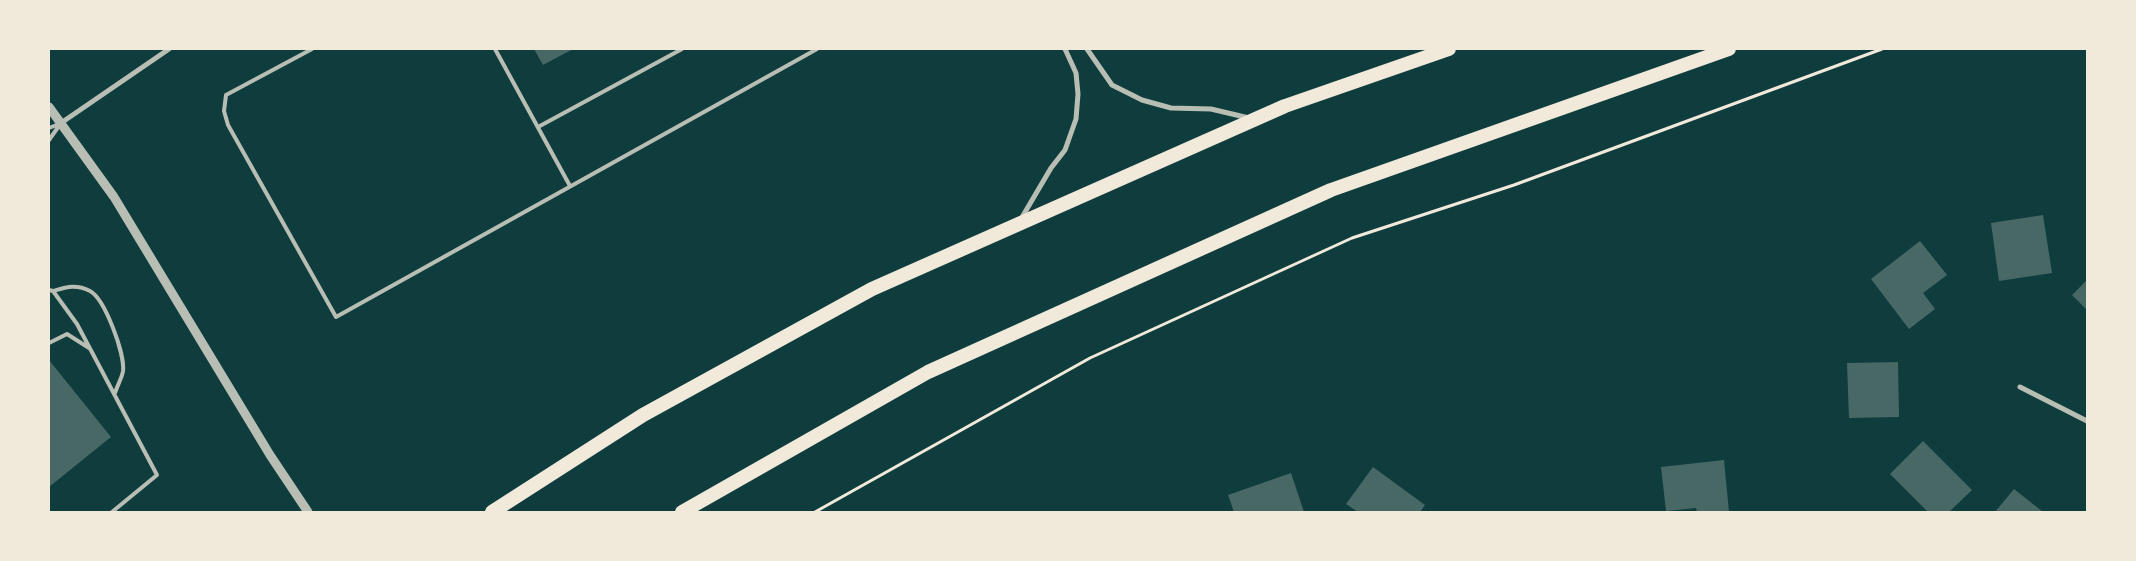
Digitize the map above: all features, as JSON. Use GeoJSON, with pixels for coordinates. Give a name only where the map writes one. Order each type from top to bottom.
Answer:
{"type":"FeatureCollection","features":[{"type":"Feature","properties":{"kind":"highway"},"geometry":{"type":"LineString","coordinates":[[492,512],[643,415],[872,289],[1285,106],[1449,49]]}},
{"type":"Feature","properties":{"kind":"highway"},"geometry":{"type":"LineString","coordinates":[[682,512],[928,372],[1331,190],[1729,49]]}},
{"type":"Feature","properties":{"kind":"street"},"geometry":{"type":"LineString","coordinates":[[61,123],[169,49]]}},
{"type":"Feature","properties":{"kind":"street"},"geometry":{"type":"LineString","coordinates":[[1018,224],[1051,168],[1065,150],[1076,119],[1078,94],[1076,73],[1066,49]]}},
{"type":"Feature","properties":{"kind":"street"},"geometry":{"type":"LineString","coordinates":[[1087,49],[1112,85],[1142,100],[1171,108],[1211,109],[1254,119]]}},
{"type":"Feature","properties":{"kind":"street"},"geometry":{"type":"LineString","coordinates":[[49,107],[114,197],[270,455],[308,512]]}},
{"type":"Feature","properties":{"kind":"street"},"geometry":{"type":"LineString","coordinates":[[2020,387],[2087,421]]}},
{"type":"Feature","properties":{"kind":"lane"},"geometry":{"type":"LineString","coordinates":[[312,49],[226,95],[224,110],[228,125],[336,317],[817,49]]}},
{"type":"Feature","properties":{"kind":"lane"},"geometry":{"type":"LineString","coordinates":[[495,49],[570,186]]}},
{"type":"Feature","properties":{"kind":"lane"},"geometry":{"type":"LineString","coordinates":[[538,127],[682,49]]}},
{"type":"Feature","properties":{"kind":"lane"},"geometry":{"type":"LineString","coordinates":[[49,128],[61,123]]}},
{"type":"Feature","properties":{"kind":"lane"},"geometry":{"type":"LineString","coordinates":[[49,140],[61,123]]}},
{"type":"Feature","properties":{"kind":"lane"},"geometry":{"type":"LineString","coordinates":[[112,512],[157,475],[77,324],[51,291],[73,285],[92,292],[109,319],[121,346],[123,371],[115,393]]}},
{"type":"Feature","properties":{"kind":"lane"},"geometry":{"type":"LineString","coordinates":[[49,343],[67,334],[91,350]]}},
{"type":"Feature","properties":{"kind":"path"},"geometry":{"type":"LineString","coordinates":[[815,512],[1090,358],[1352,238],[1514,185],[1882,49]]}},
{"type":"Feature","properties":{"kind":"building"},"geometry":{"type":"Polygon","coordinates":[[[534,49],[573,49],[543,65],[534,49]]]}},
{"type":"Feature","properties":{"kind":"building"},"geometry":{"type":"Polygon","coordinates":[[[2043,215],[2052,273],[1999,281],[1991,223],[2043,215]]]}},
{"type":"Feature","properties":{"kind":"building"},"geometry":{"type":"Polygon","coordinates":[[[1920,241],[1947,275],[1923,293],[1935,309],[1909,329],[1871,279],[1920,241]]]}},
{"type":"Feature","properties":{"kind":"building"},"geometry":{"type":"Polygon","coordinates":[[[2087,280],[2087,310],[2072,295],[2087,280]]]}},
{"type":"Feature","properties":{"kind":"building"},"geometry":{"type":"Polygon","coordinates":[[[49,360],[111,437],[49,487],[49,360]]]}},
{"type":"Feature","properties":{"kind":"building"},"geometry":{"type":"Polygon","coordinates":[[[1898,362],[1899,417],[1849,418],[1847,363],[1898,362]]]}},
{"type":"Feature","properties":{"kind":"building"},"geometry":{"type":"Polygon","coordinates":[[[1923,441],[1972,490],[1949,512],[1928,512],[1890,474],[1923,441]]]}},
{"type":"Feature","properties":{"kind":"building"},"geometry":{"type":"Polygon","coordinates":[[[1724,460],[1729,512],[1697,512],[1696,508],[1666,511],[1661,467],[1724,460]]]}},
{"type":"Feature","properties":{"kind":"building"},"geometry":{"type":"Polygon","coordinates":[[[1373,467],[1425,505],[1420,512],[1358,512],[1346,504],[1373,467]]]}},
{"type":"Feature","properties":{"kind":"building"},"geometry":{"type":"Polygon","coordinates":[[[1291,473],[1304,512],[1234,512],[1228,495],[1291,473]]]}},
{"type":"Feature","properties":{"kind":"building"},"geometry":{"type":"Polygon","coordinates":[[[2014,489],[2043,512],[1995,512],[2014,489]]]}}]}
